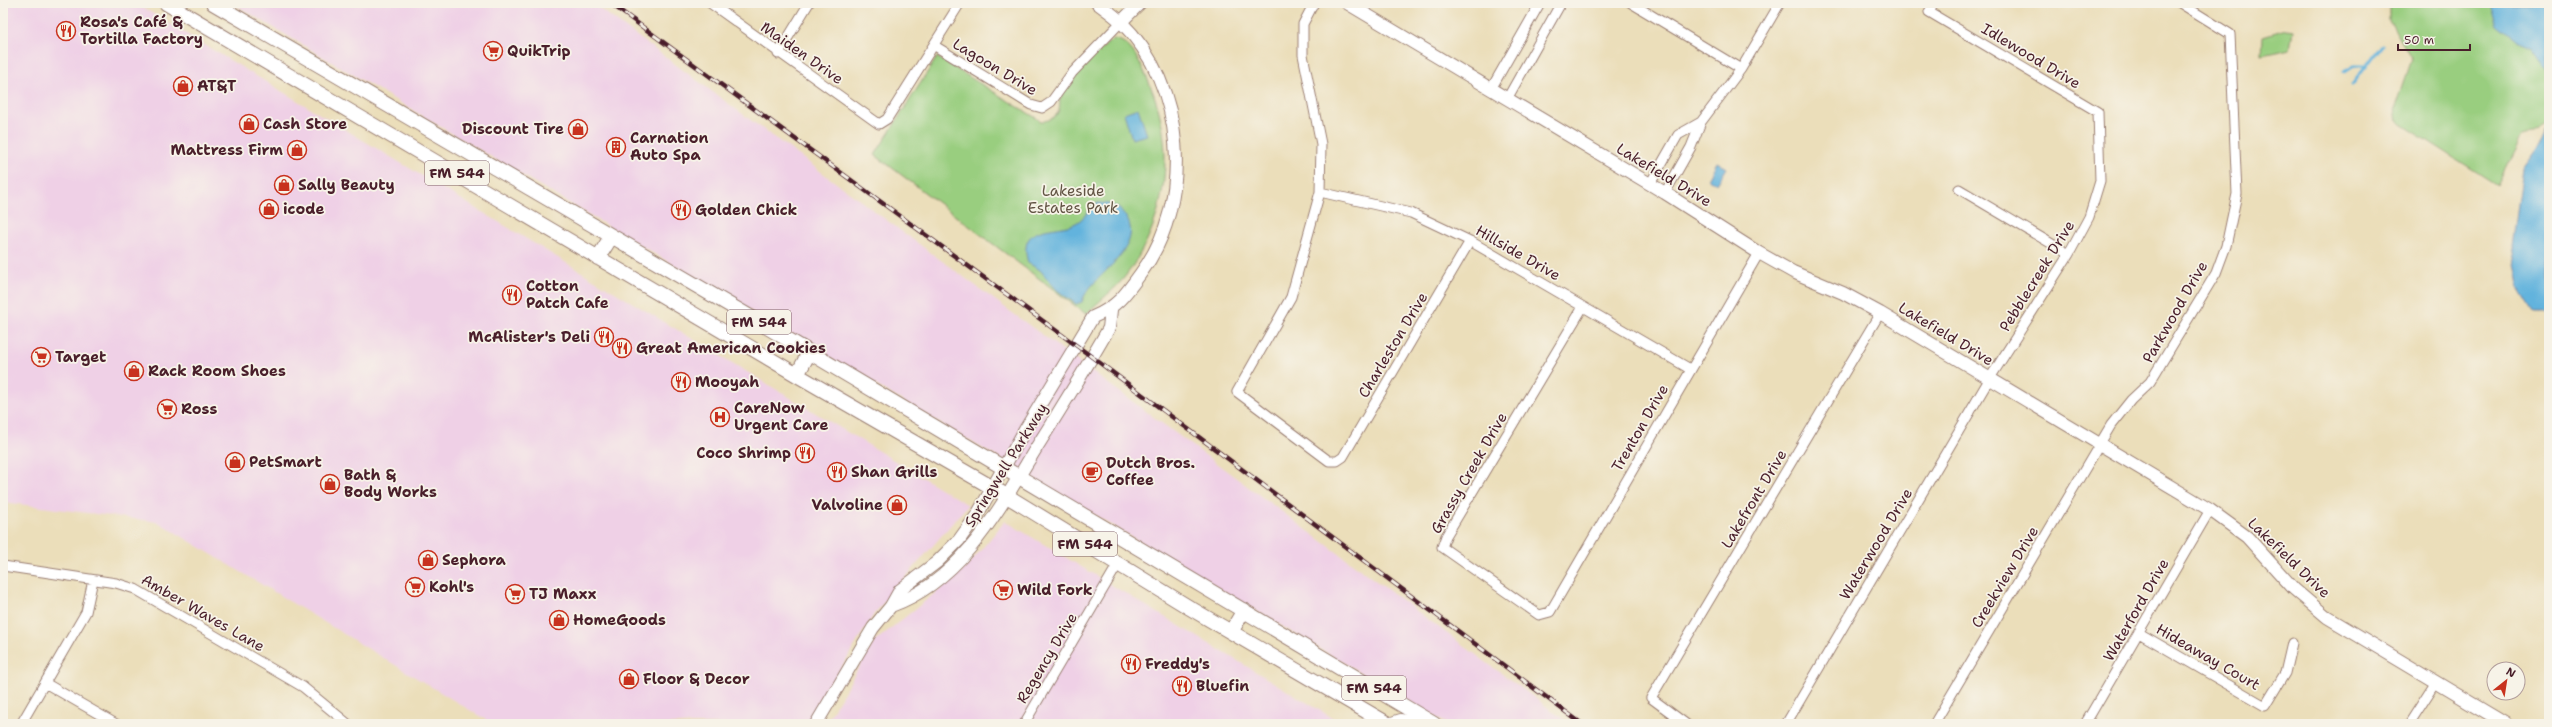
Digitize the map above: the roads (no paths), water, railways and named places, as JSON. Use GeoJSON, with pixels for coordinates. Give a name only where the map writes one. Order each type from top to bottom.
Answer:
{"type":"FeatureCollection","features":[{"type":"Feature","properties":{"kind":"main road","name":"FM 544"},"geometry":{"type":"LineString","coordinates":[[213,3],[809,353],[1434,724]]}},
{"type":"Feature","properties":{"kind":"main road","name":"FM 544"},"geometry":{"type":"LineString","coordinates":[[170,4],[797,375],[1007,496],[1231,632],[1388,724]]}},
{"type":"Feature","properties":{"kind":"main road"},"geometry":{"type":"LineString","coordinates":[[384,130],[396,111]]}},
{"type":"Feature","properties":{"kind":"main road"},"geometry":{"type":"LineString","coordinates":[[598,258],[611,237]]}},
{"type":"Feature","properties":{"kind":"main road"},"geometry":{"type":"LineString","coordinates":[[797,375],[809,353]]}},
{"type":"Feature","properties":{"kind":"main road"},"geometry":{"type":"LineString","coordinates":[[1231,632],[1244,610]]}},
{"type":"Feature","properties":{"kind":"main road"},"geometry":{"type":"LineString","coordinates":[[1392,724],[1401,721],[1413,724]]}},
{"type":"Feature","properties":{"kind":"street","name":"Maiden Drive"},"geometry":{"type":"LineString","coordinates":[[710,3],[778,54],[879,124],[887,119],[935,46]]}},
{"type":"Feature","properties":{"kind":"street"},"geometry":{"type":"LineString","coordinates":[[778,54],[809,3]]}},
{"type":"Feature","properties":{"kind":"street"},"geometry":{"type":"LineString","coordinates":[[935,46],[960,3]]}},
{"type":"Feature","properties":{"kind":"street","name":"Springwell Parkway"},"geometry":{"type":"LineString","coordinates":[[816,724],[873,628],[891,606],[900,590],[938,562],[958,540],[977,515],[1060,371],[1093,318],[1111,310],[1147,266],[1158,247],[1171,210],[1176,162],[1172,123],[1166,97],[1144,52],[1121,22],[1097,3]]}},
{"type":"Feature","properties":{"kind":"street"},"geometry":{"type":"LineString","coordinates":[[1121,22],[1140,3]]}},
{"type":"Feature","properties":{"kind":"street"},"geometry":{"type":"LineString","coordinates":[[1314,3],[1303,24],[1303,55],[1321,144],[1320,192]]}},
{"type":"Feature","properties":{"kind":"street","name":"Lakefield Drive"},"geometry":{"type":"LineString","coordinates":[[1347,3],[1666,193],[1759,253],[1793,272],[1843,293],[1880,314],[2210,510],[2247,537],[2294,588],[2327,617],[2506,724]]}},
{"type":"Feature","properties":{"kind":"street"},"geometry":{"type":"LineString","coordinates":[[1491,89],[1540,3]]}},
{"type":"Feature","properties":{"kind":"street"},"geometry":{"type":"LineString","coordinates":[[1507,98],[1561,3]]}},
{"type":"Feature","properties":{"kind":"street"},"geometry":{"type":"LineString","coordinates":[[1631,3],[1741,69]]}},
{"type":"Feature","properties":{"kind":"street"},"geometry":{"type":"LineString","coordinates":[[1666,193],[1691,148],[1701,122],[1741,69],[1780,3]]}},
{"type":"Feature","properties":{"kind":"street","name":"Idlewood Drive"},"geometry":{"type":"LineString","coordinates":[[1934,3],[1929,12],[2098,112]]}},
{"type":"Feature","properties":{"kind":"street","name":"Parkwood Drive"},"geometry":{"type":"LineString","coordinates":[[2101,444],[2119,415],[2150,382],[2216,273],[2226,246],[2237,194],[2230,34],[2180,3]]}},
{"type":"Feature","properties":{"kind":"street","name":"Lagoon Drive"},"geometry":{"type":"LineString","coordinates":[[935,46],[1032,106],[1042,108],[1051,102],[1072,73],[1121,22]]}},
{"type":"Feature","properties":{"kind":"street","name":"Pebblecreek Drive"},"geometry":{"type":"LineString","coordinates":[[1990,378],[2070,254],[2089,217],[2100,181],[2098,112]]}},
{"type":"Feature","properties":{"kind":"street"},"geometry":{"type":"LineString","coordinates":[[1650,184],[1678,135],[1701,122]]}},
{"type":"Feature","properties":{"kind":"street"},"geometry":{"type":"LineString","coordinates":[[1959,188],[2070,254]]}},
{"type":"Feature","properties":{"kind":"street","name":"Hillside Drive"},"geometry":{"type":"LineString","coordinates":[[1320,192],[1411,213],[1470,241],[1690,369]]}},
{"type":"Feature","properties":{"kind":"street","name":"Charleston Drive"},"geometry":{"type":"LineString","coordinates":[[1320,192],[1291,297],[1237,392],[1329,461],[1337,461],[1343,457],[1470,241]]}},
{"type":"Feature","properties":{"kind":"street","name":"Trenton Drive"},"geometry":{"type":"LineString","coordinates":[[1544,615],[1550,612],[1690,369],[1759,253]]}},
{"type":"Feature","properties":{"kind":"street","name":"Grassy Creek Drive"},"geometry":{"type":"LineString","coordinates":[[1544,615],[1540,616],[1442,546],[1446,536],[1583,307]]}},
{"type":"Feature","properties":{"kind":"street","name":"Springwell Parkway"},"geometry":{"type":"LineString","coordinates":[[891,606],[907,600],[944,575],[982,534],[1007,496],[1109,328],[1111,310]]}},
{"type":"Feature","properties":{"kind":"street","name":"Lakefront Drive"},"geometry":{"type":"LineString","coordinates":[[1686,724],[1651,698],[1880,314]]}},
{"type":"Feature","properties":{"kind":"street"},"geometry":{"type":"LineString","coordinates":[[1060,371],[1077,381]]}},
{"type":"Feature","properties":{"kind":"street","name":"Waterwood Drive"},"geometry":{"type":"LineString","coordinates":[[1786,724],[1990,378]]}},
{"type":"Feature","properties":{"kind":"street","name":"Creekview Drive"},"geometry":{"type":"LineString","coordinates":[[1934,724],[2101,444]]}},
{"type":"Feature","properties":{"kind":"street","name":"Waterford Drive"},"geometry":{"type":"LineString","coordinates":[[2085,724],[2210,510]]}},
{"type":"Feature","properties":{"kind":"street","name":"Regency Drive"},"geometry":{"type":"LineString","coordinates":[[1024,724],[1118,564]]}},
{"type":"Feature","properties":{"kind":"street","name":"Amber Waves Lane"},"geometry":{"type":"LineString","coordinates":[[3,566],[123,585],[143,593],[302,687],[348,724]]}},
{"type":"Feature","properties":{"kind":"street"},"geometry":{"type":"LineString","coordinates":[[21,724],[86,612],[93,580]]}},
{"type":"Feature","properties":{"kind":"street","name":"Hideaway Court"},"geometry":{"type":"LineString","coordinates":[[2139,633],[2265,706],[2285,673],[2292,643]]}},
{"type":"Feature","properties":{"kind":"street"},"geometry":{"type":"LineString","coordinates":[[2409,724],[2436,682]]}},
{"type":"Feature","properties":{"kind":"street"},"geometry":{"type":"LineString","coordinates":[[45,683],[116,724]]}},
{"type":"Feature","properties":{"kind":"water"},"geometry":{"type":"Polygon","coordinates":[[[2489,3],[2549,3],[2549,69],[2534,48],[2517,41],[2497,25],[2489,3]]]}},
{"type":"Feature","properties":{"kind":"water"},"geometry":{"type":"Polygon","coordinates":[[[1138,108],[1147,135],[1132,139],[1124,113],[1138,108]]]}},
{"type":"Feature","properties":{"kind":"water"},"geometry":{"type":"Polygon","coordinates":[[[2549,127],[2549,313],[2534,313],[2520,290],[2512,247],[2523,169],[2542,143],[2549,127]]]}},
{"type":"Feature","properties":{"kind":"water"},"geometry":{"type":"Polygon","coordinates":[[[1717,162],[1727,168],[1717,184],[1708,179],[1717,162]]]}},
{"type":"Feature","properties":{"kind":"water"},"geometry":{"type":"Polygon","coordinates":[[[1097,203],[1117,207],[1123,213],[1130,229],[1129,241],[1123,252],[1086,293],[1082,302],[1076,304],[1057,290],[1040,270],[1028,263],[1026,250],[1028,241],[1033,235],[1040,231],[1076,223],[1082,219],[1097,203]]]}},
{"type":"Feature","properties":{"kind":"waterway"},"geometry":{"type":"LineString","coordinates":[[2352,85],[2382,45]]}},
{"type":"Feature","properties":{"kind":"waterway"},"geometry":{"type":"LineString","coordinates":[[2344,72],[2353,66],[2367,66]]}},
{"type":"Feature","properties":{"kind":"railway"},"geometry":{"type":"LineString","coordinates":[[610,3],[1092,357],[1582,724]]}},
{"type":"Feature","properties":{"kind":"place","name":"Rosa's Café & Tortilla Factory"},"geometry":{"type":"Point","coordinates":[66,31]}},
{"type":"Feature","properties":{"kind":"place","name":"QuikTrip"},"geometry":{"type":"Point","coordinates":[493,51]}},
{"type":"Feature","properties":{"kind":"place","name":"AT&T"},"geometry":{"type":"Point","coordinates":[183,86]}},
{"type":"Feature","properties":{"kind":"place","name":"Cash Store"},"geometry":{"type":"Point","coordinates":[249,124]}},
{"type":"Feature","properties":{"kind":"place","name":"Discount Tire"},"geometry":{"type":"Point","coordinates":[578,129]}},
{"type":"Feature","properties":{"kind":"place","name":"Carnation Auto Spa"},"geometry":{"type":"Point","coordinates":[616,147]}},
{"type":"Feature","properties":{"kind":"place","name":"Mattress Firm"},"geometry":{"type":"Point","coordinates":[297,150]}},
{"type":"Feature","properties":{"kind":"place","name":"Sally Beauty"},"geometry":{"type":"Point","coordinates":[284,185]}},
{"type":"Feature","properties":{"kind":"place","name":"icode"},"geometry":{"type":"Point","coordinates":[269,209]}},
{"type":"Feature","properties":{"kind":"place","name":"Golden Chick"},"geometry":{"type":"Point","coordinates":[681,210]}},
{"type":"Feature","properties":{"kind":"place","name":"Cotton Patch Cafe"},"geometry":{"type":"Point","coordinates":[512,295]}},
{"type":"Feature","properties":{"kind":"place","name":"McAlister's Deli"},"geometry":{"type":"Point","coordinates":[604,337]}},
{"type":"Feature","properties":{"kind":"place","name":"Great American Cookies"},"geometry":{"type":"Point","coordinates":[622,348]}},
{"type":"Feature","properties":{"kind":"place","name":"Target"},"geometry":{"type":"Point","coordinates":[41,357]}},
{"type":"Feature","properties":{"kind":"place","name":"Rack Room Shoes"},"geometry":{"type":"Point","coordinates":[134,371]}},
{"type":"Feature","properties":{"kind":"place","name":"Mooyah"},"geometry":{"type":"Point","coordinates":[681,382]}},
{"type":"Feature","properties":{"kind":"place","name":"Ross"},"geometry":{"type":"Point","coordinates":[167,409]}},
{"type":"Feature","properties":{"kind":"place","name":"CareNow Urgent Care"},"geometry":{"type":"Point","coordinates":[720,417]}},
{"type":"Feature","properties":{"kind":"place","name":"Coco Shrimp"},"geometry":{"type":"Point","coordinates":[805,453]}},
{"type":"Feature","properties":{"kind":"place","name":"PetSmart"},"geometry":{"type":"Point","coordinates":[235,462]}},
{"type":"Feature","properties":{"kind":"place","name":"Shan Grills"},"geometry":{"type":"Point","coordinates":[837,472]}},
{"type":"Feature","properties":{"kind":"place","name":"Dutch Bros. Coffee"},"geometry":{"type":"Point","coordinates":[1092,472]}},
{"type":"Feature","properties":{"kind":"place","name":"Bath & Body Works"},"geometry":{"type":"Point","coordinates":[330,484]}},
{"type":"Feature","properties":{"kind":"place","name":"Valvoline"},"geometry":{"type":"Point","coordinates":[897,505]}},
{"type":"Feature","properties":{"kind":"place","name":"Sephora"},"geometry":{"type":"Point","coordinates":[428,560]}},
{"type":"Feature","properties":{"kind":"place","name":"Kohl's"},"geometry":{"type":"Point","coordinates":[415,587]}},
{"type":"Feature","properties":{"kind":"place","name":"Wild Fork"},"geometry":{"type":"Point","coordinates":[1003,590]}},
{"type":"Feature","properties":{"kind":"place","name":"TJ Maxx"},"geometry":{"type":"Point","coordinates":[515,594]}},
{"type":"Feature","properties":{"kind":"place","name":"HomeGoods"},"geometry":{"type":"Point","coordinates":[559,620]}},
{"type":"Feature","properties":{"kind":"place","name":"Freddy's"},"geometry":{"type":"Point","coordinates":[1131,664]}},
{"type":"Feature","properties":{"kind":"place","name":"Floor & Decor"},"geometry":{"type":"Point","coordinates":[629,679]}},
{"type":"Feature","properties":{"kind":"place","name":"Bluefin"},"geometry":{"type":"Point","coordinates":[1182,686]}},
{"type":"Feature","properties":{"kind":"park label","name":"Lakeside Estates Park"},"geometry":{"type":"Point","coordinates":[1073,200]}}]}
